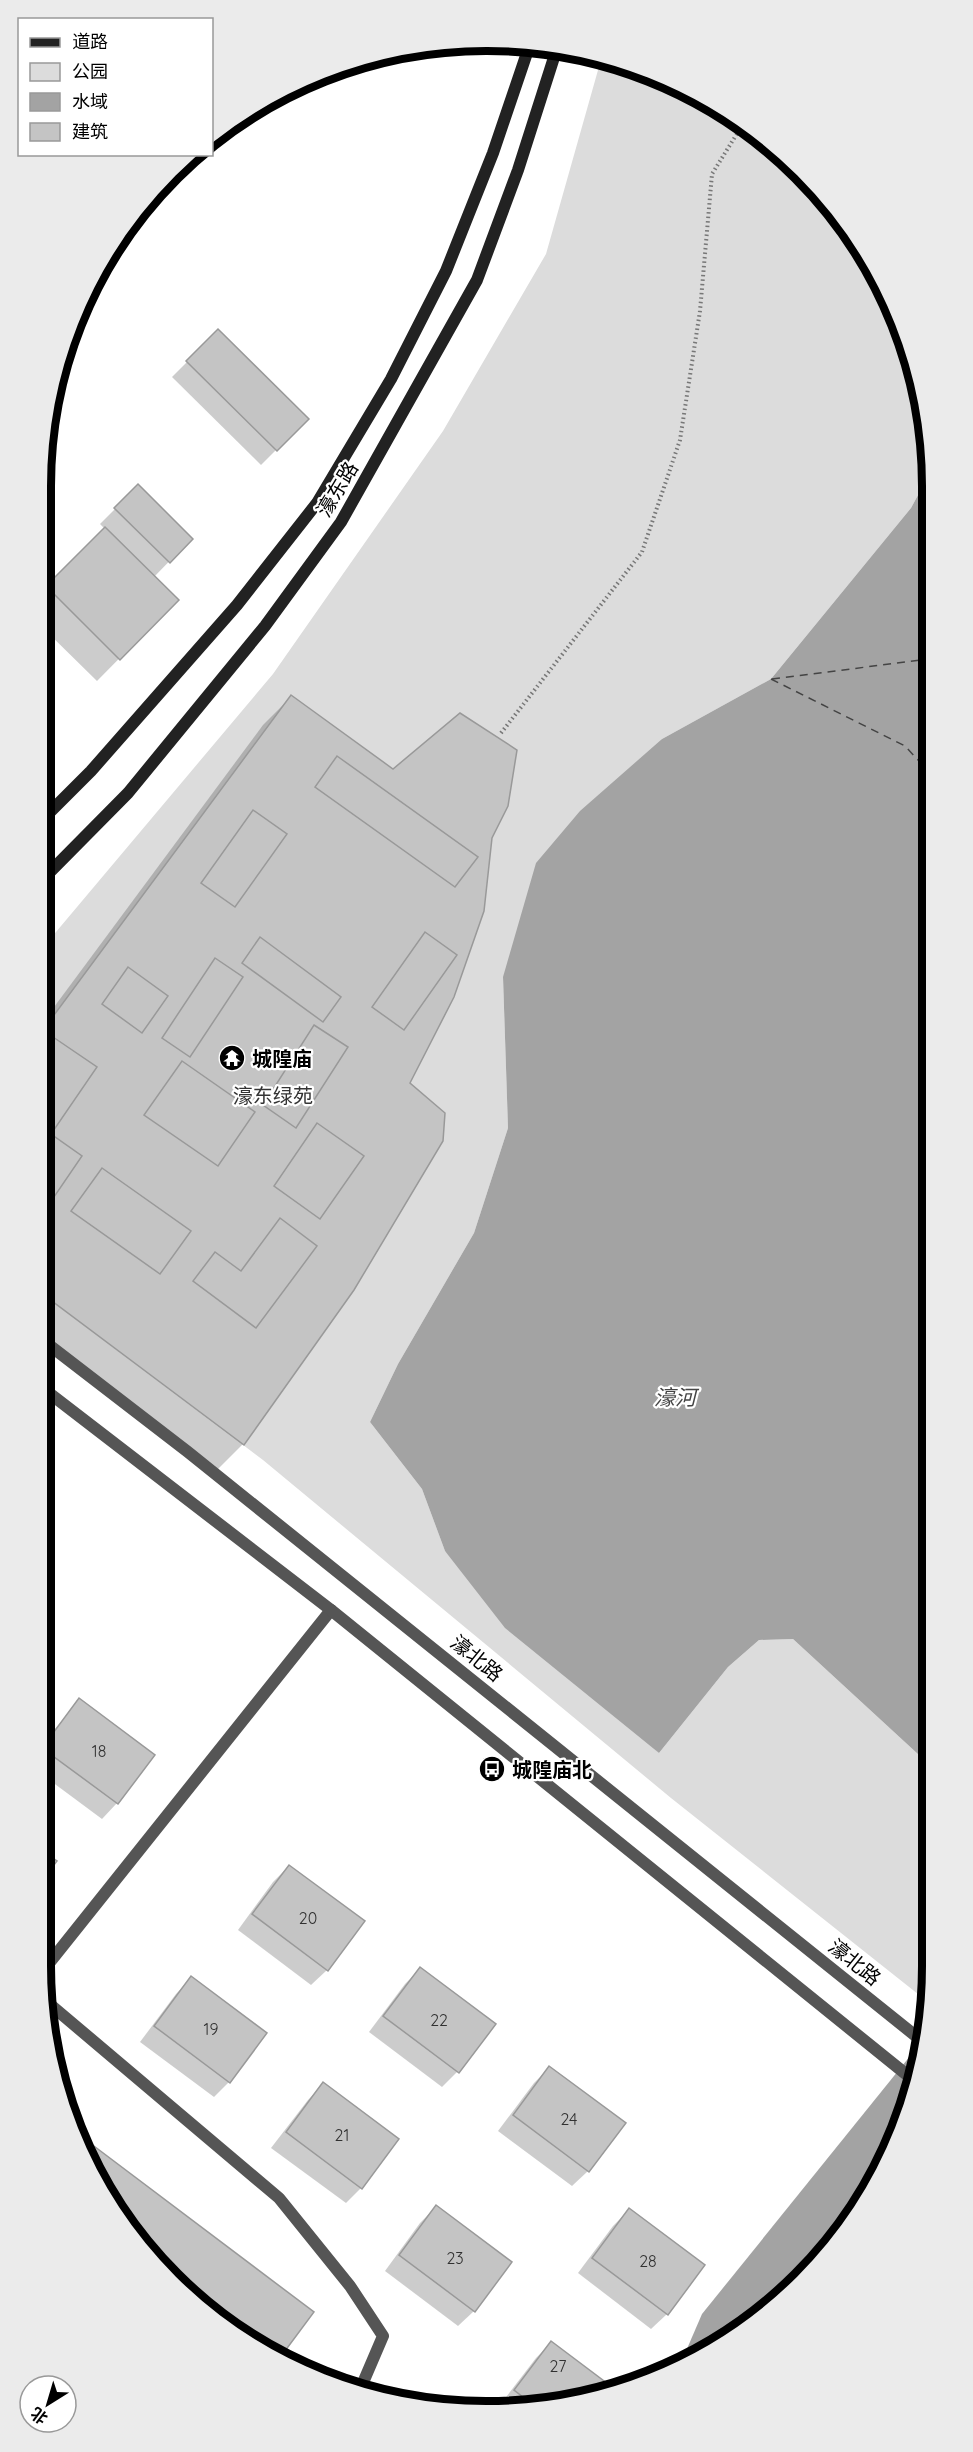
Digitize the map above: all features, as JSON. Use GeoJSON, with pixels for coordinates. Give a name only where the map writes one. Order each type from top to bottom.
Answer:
{"type":"FeatureCollection","features":[{"type":"Feature","properties":{"kind":"main road","name":"濠东路"},"geometry":{"type":"LineString","coordinates":[[51,811],[91,771],[237,605],[317,503],[391,379],[446,271],[493,153],[527,53]]}},
{"type":"Feature","properties":{"kind":"main road","name":"濠东路"},"geometry":{"type":"LineString","coordinates":[[51,871],[128,793],[265,626],[341,522],[477,280],[518,170],[554,57]]}},
{"type":"Feature","properties":{"kind":"street","name":"濠北路"},"geometry":{"type":"LineString","coordinates":[[51,1346],[188,1452],[916,2037]]}},
{"type":"Feature","properties":{"kind":"street"},"geometry":{"type":"LineString","coordinates":[[51,1394],[331,1610],[908,2076]]}},
{"type":"Feature","properties":{"kind":"street"},"geometry":{"type":"LineString","coordinates":[[51,1961],[331,1610]]}},
{"type":"Feature","properties":{"kind":"street"},"geometry":{"type":"LineString","coordinates":[[53,2007],[279,2198],[350,2286],[384,2336],[363,2383]]}},
{"type":"Feature","properties":{"kind":"path"},"geometry":{"type":"LineString","coordinates":[[501,734],[642,552],[680,440],[700,311],[712,174],[738,131]]}},
{"type":"Feature","properties":{"kind":"green space","name":"濠东绿苑"},"geometry":{"type":"Polygon","coordinates":[[[599,66],[653,84],[704,109],[752,141],[774,159],[814,199],[832,221],[864,269],[889,320],[907,374],[918,430],[922,488],[911,508],[771,679],[662,739],[503,978],[508,1128],[474,1233],[398,1364],[370,1422],[422,1489],[445,1551],[659,1753],[728,1667],[759,1640],[793,1639],[922,1758],[921,1996],[671,1798],[263,1460],[51,1300],[51,938],[273,674],[443,431],[546,254],[599,66]]]}},
{"type":"Feature","properties":{"kind":"water","name":"濠河"},"geometry":{"type":"Polygon","coordinates":[[[922,488],[922,1758],[793,1639],[759,1640],[728,1667],[659,1753],[505,1628],[445,1551],[422,1489],[370,1422],[398,1364],[474,1233],[508,1128],[503,977],[536,863],[580,811],[662,739],[771,679],[911,508],[922,488]]]}},
{"type":"Feature","properties":{"kind":"water"},"geometry":{"type":"Polygon","coordinates":[[[914,2052],[889,2132],[864,2183],[832,2231],[814,2253],[774,2293],[728,2328],[685,2353],[702,2314],[914,2052]]]}},
{"type":"Feature","properties":{"kind":"building"},"geometry":{"type":"Polygon","coordinates":[[[218,329],[309,419],[277,451],[186,361],[218,329]]]}},
{"type":"Feature","properties":{"kind":"building"},"geometry":{"type":"Polygon","coordinates":[[[138,484],[193,539],[170,563],[114,508],[138,484]]]}},
{"type":"Feature","properties":{"kind":"building"},"geometry":{"type":"Polygon","coordinates":[[[105,527],[179,600],[120,660],[51,591],[51,581],[105,527]]]}},
{"type":"Feature","properties":{"kind":"building","name":"城隍庙"},"geometry":{"type":"Polygon","coordinates":[[[291,695],[393,769],[460,713],[517,750],[508,806],[492,838],[484,911],[454,997],[410,1083],[445,1113],[443,1141],[354,1290],[244,1445],[51,1300],[51,1019],[291,695]]]}},
{"type":"Feature","properties":{"kind":"building"},"geometry":{"type":"Polygon","coordinates":[[[337,756],[478,857],[455,887],[315,787],[337,756]]]}},
{"type":"Feature","properties":{"kind":"building"},"geometry":{"type":"Polygon","coordinates":[[[253,810],[287,834],[235,907],[201,883],[253,810]]]}},
{"type":"Feature","properties":{"kind":"building"},"geometry":{"type":"Polygon","coordinates":[[[425,932],[457,955],[404,1030],[372,1007],[425,932]]]}},
{"type":"Feature","properties":{"kind":"building"},"geometry":{"type":"Polygon","coordinates":[[[260,937],[341,997],[323,1022],[242,963],[260,937]]]}},
{"type":"Feature","properties":{"kind":"building"},"geometry":{"type":"Polygon","coordinates":[[[215,958],[243,977],[190,1057],[162,1038],[215,958]]]}},
{"type":"Feature","properties":{"kind":"building"},"geometry":{"type":"Polygon","coordinates":[[[128,967],[168,996],[142,1033],[102,1004],[128,967]]]}},
{"type":"Feature","properties":{"kind":"building"},"geometry":{"type":"Polygon","coordinates":[[[314,1025],[348,1047],[296,1128],[263,1105],[314,1025]]]}},
{"type":"Feature","properties":{"kind":"building"},"geometry":{"type":"Polygon","coordinates":[[[53,1037],[97,1067],[51,1134],[51,1040],[53,1037]]]}},
{"type":"Feature","properties":{"kind":"building"},"geometry":{"type":"Polygon","coordinates":[[[182,1061],[255,1112],[218,1166],[144,1115],[182,1061]]]}},
{"type":"Feature","properties":{"kind":"building"},"geometry":{"type":"Polygon","coordinates":[[[317,1123],[364,1156],[320,1219],[274,1186],[317,1123]]]}},
{"type":"Feature","properties":{"kind":"building"},"geometry":{"type":"Polygon","coordinates":[[[51,1134],[82,1156],[54,1197],[51,1195],[51,1134]]]}},
{"type":"Feature","properties":{"kind":"building"},"geometry":{"type":"Polygon","coordinates":[[[102,1168],[191,1231],[160,1274],[71,1211],[102,1168]]]}},
{"type":"Feature","properties":{"kind":"building"},"geometry":{"type":"Polygon","coordinates":[[[280,1218],[317,1246],[256,1328],[193,1281],[215,1252],[241,1271],[280,1218]]]}},
{"type":"Feature","properties":{"kind":"building"},"geometry":{"type":"Polygon","coordinates":[[[79,1698],[155,1755],[118,1804],[51,1755],[51,1736],[79,1698]]]}},
{"type":"Feature","properties":{"kind":"building"},"geometry":{"type":"Polygon","coordinates":[[[51,1857],[57,1861],[51,1869],[51,1857]]]}},
{"type":"Feature","properties":{"kind":"building"},"geometry":{"type":"Polygon","coordinates":[[[289,1865],[365,1921],[328,1971],[252,1914],[289,1865]]]}},
{"type":"Feature","properties":{"kind":"building"},"geometry":{"type":"Polygon","coordinates":[[[420,1967],[496,2024],[459,2073],[383,2016],[420,1967]]]}},
{"type":"Feature","properties":{"kind":"building"},"geometry":{"type":"Polygon","coordinates":[[[191,1976],[267,2033],[230,2083],[154,2026],[191,1976]]]}},
{"type":"Feature","properties":{"kind":"building"},"geometry":{"type":"Polygon","coordinates":[[[549,2066],[626,2123],[589,2172],[513,2115],[549,2066]]]}},
{"type":"Feature","properties":{"kind":"building"},"geometry":{"type":"Polygon","coordinates":[[[323,2082],[399,2139],[362,2189],[286,2132],[323,2082]]]}},
{"type":"Feature","properties":{"kind":"building"},"geometry":{"type":"Polygon","coordinates":[[[89,2142],[314,2312],[285,2351],[221,2311],[199,2293],[159,2253],[141,2231],[109,2183],[89,2142]]]}},
{"type":"Feature","properties":{"kind":"building"},"geometry":{"type":"Polygon","coordinates":[[[436,2205],[512,2262],[475,2312],[399,2255],[436,2205]]]}},
{"type":"Feature","properties":{"kind":"building"},"geometry":{"type":"Polygon","coordinates":[[[629,2208],[705,2265],[668,2315],[592,2258],[629,2208]]]}},
{"type":"Feature","properties":{"kind":"building"},"geometry":{"type":"Polygon","coordinates":[[[551,2341],[607,2384],[571,2393],[525,2399],[514,2390],[551,2341]]]}},
{"type":"Feature","properties":{"kind":"ferry route"},"geometry":{"type":"LineString","coordinates":[[772,679],[922,660]]}},
{"type":"Feature","properties":{"kind":"ferry route"},"geometry":{"type":"LineString","coordinates":[[771,679],[905,746],[922,764]]}},
{"type":"Feature","properties":{"kind":"place","name":"城隍庙"},"geometry":{"type":"Point","coordinates":[232,1058]}},
{"type":"Feature","properties":{"kind":"place","name":"城隍庙北"},"geometry":{"type":"Point","coordinates":[492,1769]}}]}
